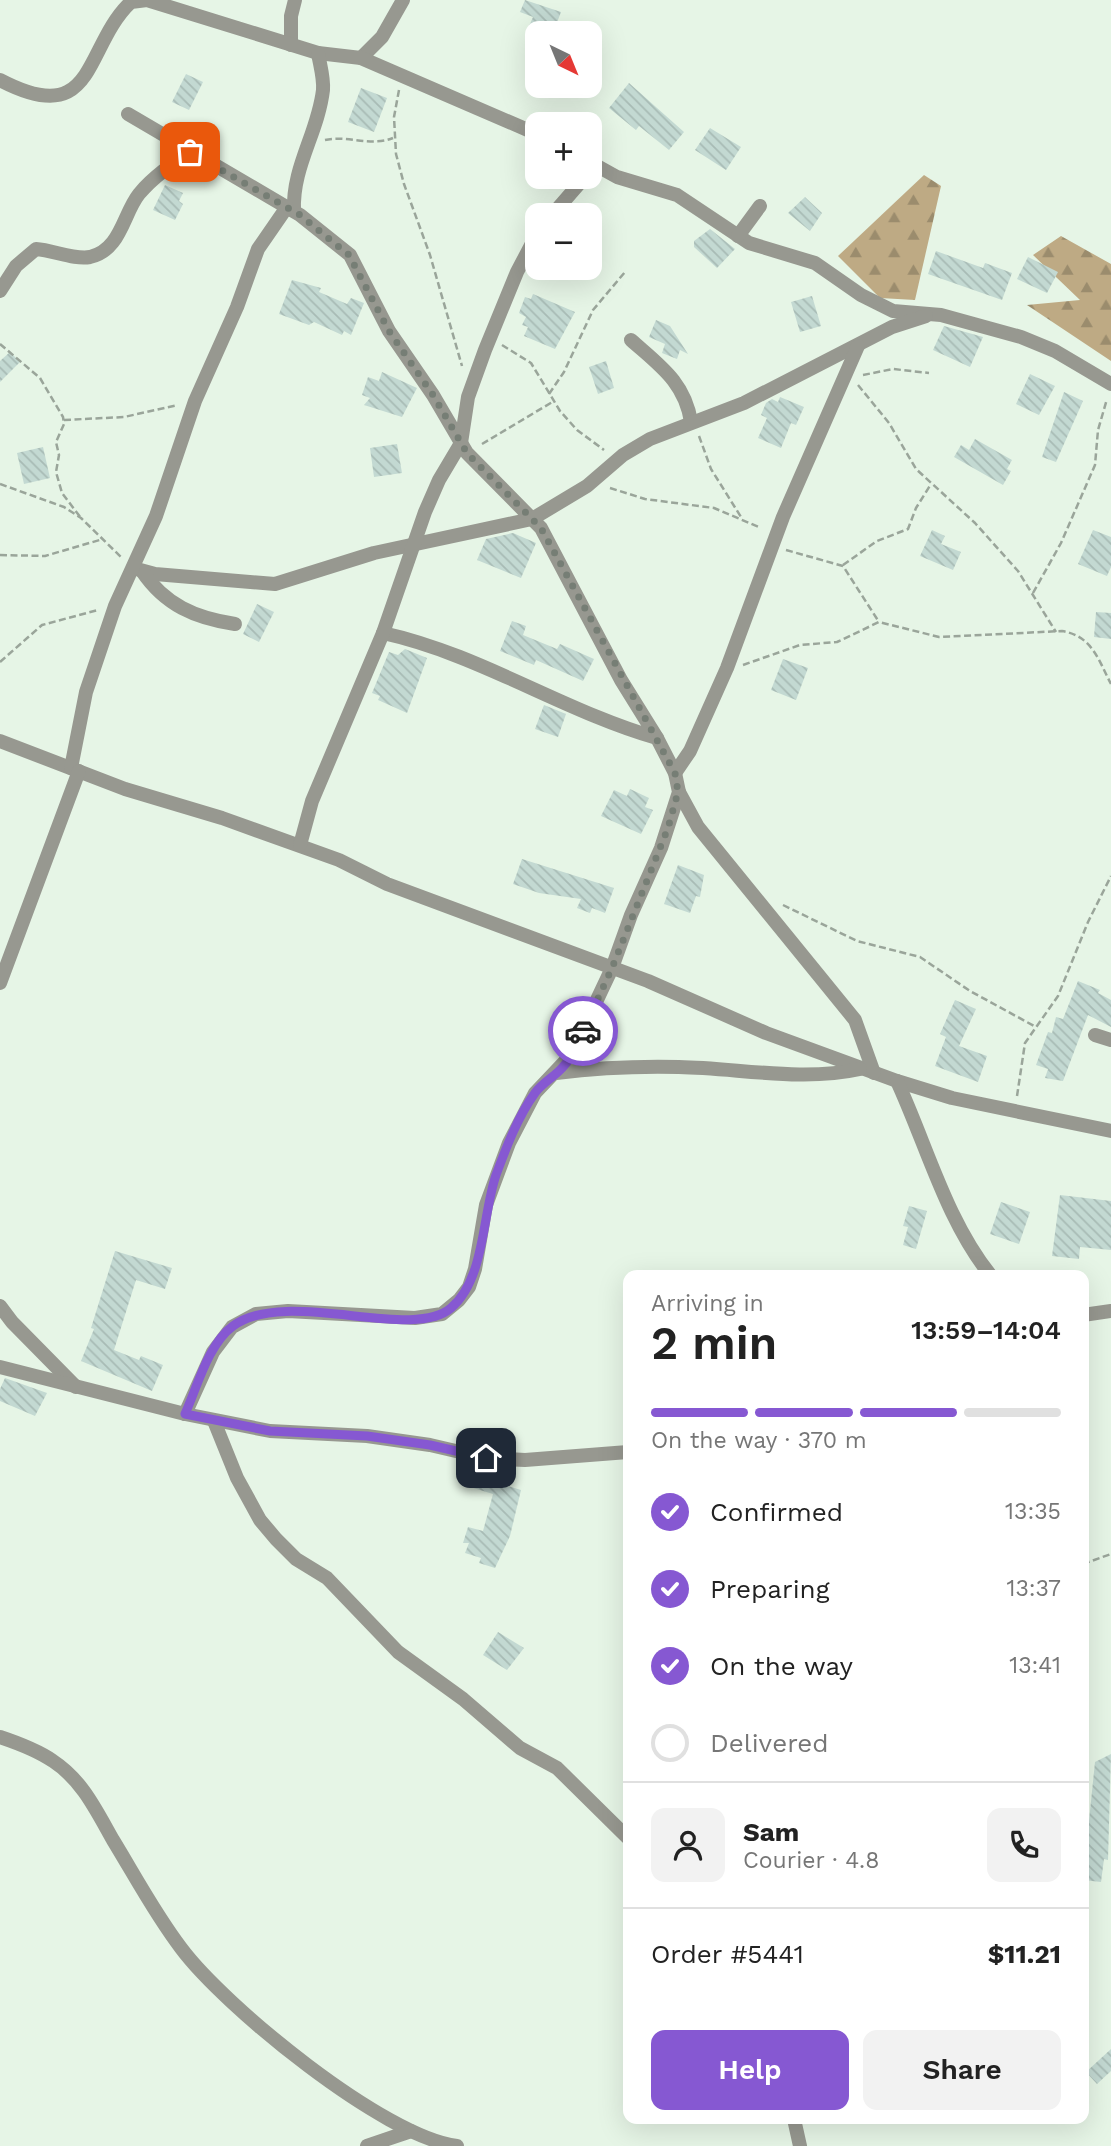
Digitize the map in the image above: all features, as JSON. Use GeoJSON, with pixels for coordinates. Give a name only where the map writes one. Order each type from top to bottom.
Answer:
{"type":"FeatureCollection","features":[{"type":"Feature","properties":{"kind":"street"},"geometry":{"type":"LineString","coordinates":[[0,80],[32,95],[52,95],[81,84],[121,13],[136,0],[153,1],[318,53],[361,58],[402,73],[525,129]]}},
{"type":"Feature","properties":{"kind":"street"},"geometry":{"type":"LineString","coordinates":[[292,45],[291,16],[295,0]]}},
{"type":"Feature","properties":{"kind":"street"},"geometry":{"type":"LineString","coordinates":[[361,58],[382,37],[403,0]]}},
{"type":"Feature","properties":{"kind":"street"},"geometry":{"type":"LineString","coordinates":[[0,984],[75,769],[86,692],[115,606],[138,569],[195,401],[237,307],[258,249],[290,209],[293,188],[323,90],[318,53]]}},
{"type":"Feature","properties":{"kind":"street"},"geometry":{"type":"LineString","coordinates":[[128,114],[290,209],[349,255],[389,331],[433,395],[464,448],[541,528],[621,680],[657,738],[675,773],[678,792],[698,827],[766,907],[855,1020],[868,1071]]}},
{"type":"Feature","properties":{"kind":"street"},"geometry":{"type":"LineString","coordinates":[[0,291],[16,266],[36,249],[78,257],[91,257],[100,252],[121,231],[139,195],[164,170],[190,152]]}},
{"type":"Feature","properties":{"kind":"street"},"geometry":{"type":"LineString","coordinates":[[602,171],[677,195],[759,248],[815,263],[860,295],[893,311],[926,316],[941,315],[1021,337],[1055,351],[1111,384]]}},
{"type":"Feature","properties":{"kind":"street"},"geometry":{"type":"LineString","coordinates":[[562,203],[575,189]]}},
{"type":"Feature","properties":{"kind":"street"},"geometry":{"type":"LineString","coordinates":[[738,236],[760,206]]}},
{"type":"Feature","properties":{"kind":"street"},"geometry":{"type":"LineString","coordinates":[[300,845],[312,801],[383,633],[439,480],[464,448],[468,397],[525,257]]}},
{"type":"Feature","properties":{"kind":"street"},"geometry":{"type":"LineString","coordinates":[[138,569],[275,584],[361,556],[532,519],[650,439],[744,402],[891,327],[926,316]]}},
{"type":"Feature","properties":{"kind":"street"},"geometry":{"type":"LineString","coordinates":[[631,340],[675,380],[687,398],[693,421]]}},
{"type":"Feature","properties":{"kind":"street"},"geometry":{"type":"LineString","coordinates":[[675,773],[690,751],[726,668],[776,539],[858,345]]}},
{"type":"Feature","properties":{"kind":"street"},"geometry":{"type":"LineString","coordinates":[[138,569],[158,591],[178,606],[204,618],[235,624]]}},
{"type":"Feature","properties":{"kind":"street"},"geometry":{"type":"LineString","coordinates":[[383,633],[452,654],[597,717],[657,738]]}},
{"type":"Feature","properties":{"kind":"street"},"geometry":{"type":"LineString","coordinates":[[0,741],[125,789],[300,845],[339,860],[387,884],[612,968],[766,1033],[868,1071],[952,1098],[1111,1131]]}},
{"type":"Feature","properties":{"kind":"street"},"geometry":{"type":"LineString","coordinates":[[185,1414],[213,1352],[232,1327],[256,1314],[288,1311],[415,1318],[438,1316],[452,1308],[469,1287],[486,1205],[509,1143],[535,1093],[572,1055],[612,968],[631,915],[661,848],[678,792]]}},
{"type":"Feature","properties":{"kind":"street"},"geometry":{"type":"LineString","coordinates":[[1095,1035],[1111,1040]]}},
{"type":"Feature","properties":{"kind":"street"},"geometry":{"type":"LineString","coordinates":[[556,1073],[592,1068],[667,1067],[802,1073],[868,1071]]}},
{"type":"Feature","properties":{"kind":"street"},"geometry":{"type":"LineString","coordinates":[[897,1081],[933,1172],[970,1250],[986,1270]]}},
{"type":"Feature","properties":{"kind":"street"},"geometry":{"type":"LineString","coordinates":[[0,1306],[12,1322],[78,1388]]}},
{"type":"Feature","properties":{"kind":"street"},"geometry":{"type":"LineString","coordinates":[[1089,1314],[1111,1311]]}},
{"type":"Feature","properties":{"kind":"street"},"geometry":{"type":"LineString","coordinates":[[0,1367],[214,1421],[270,1431],[367,1436],[430,1445],[486,1458],[535,1460],[623,1452]]}},
{"type":"Feature","properties":{"kind":"street"},"geometry":{"type":"LineString","coordinates":[[214,1421],[237,1478],[260,1520],[282,1546],[296,1559],[327,1578],[398,1652],[463,1699],[520,1748],[557,1769],[623,1833]]}},
{"type":"Feature","properties":{"kind":"street"},"geometry":{"type":"LineString","coordinates":[[0,1737],[54,1761],[78,1783],[90,1798],[166,1926],[207,1979],[291,2052],[378,2112],[411,2130],[457,2146]]}},
{"type":"Feature","properties":{"kind":"street"},"geometry":{"type":"LineString","coordinates":[[795,2124],[800,2146]]}},
{"type":"Feature","properties":{"kind":"street"},"geometry":{"type":"LineString","coordinates":[[367,2146],[411,2130]]}},
{"type":"Feature","properties":{"kind":"path"},"geometry":{"type":"LineString","coordinates":[[402,73],[393,138],[404,184],[430,255],[463,372]]}},
{"type":"Feature","properties":{"kind":"path"},"geometry":{"type":"LineString","coordinates":[[307,142],[342,137],[383,142],[393,138]]}},
{"type":"Feature","properties":{"kind":"path"},"geometry":{"type":"LineString","coordinates":[[549,394],[564,372],[593,310],[625,272]]}},
{"type":"Feature","properties":{"kind":"path"},"geometry":{"type":"LineString","coordinates":[[490,339],[531,363],[549,394],[576,430],[620,458]]}},
{"type":"Feature","properties":{"kind":"path"},"geometry":{"type":"LineString","coordinates":[[0,344],[40,378],[63,420],[56,442],[59,455],[56,472],[62,493],[81,518],[138,569]]}},
{"type":"Feature","properties":{"kind":"path"},"geometry":{"type":"LineString","coordinates":[[929,373],[893,369],[853,379],[888,423],[916,468],[985,534],[1033,593],[1046,620],[1056,632]]}},
{"type":"Feature","properties":{"kind":"path"},"geometry":{"type":"LineString","coordinates":[[1033,593],[1061,543],[1096,465],[1098,430],[1111,391]]}},
{"type":"Feature","properties":{"kind":"path"},"geometry":{"type":"LineString","coordinates":[[63,420],[124,417],[195,401]]}},
{"type":"Feature","properties":{"kind":"path"},"geometry":{"type":"LineString","coordinates":[[464,448],[554,401]]}},
{"type":"Feature","properties":{"kind":"path"},"geometry":{"type":"LineString","coordinates":[[693,421],[711,469],[743,519]]}},
{"type":"Feature","properties":{"kind":"path"},"geometry":{"type":"LineString","coordinates":[[596,478],[629,495],[713,508],[743,519],[793,553],[843,566],[879,622]]}},
{"type":"Feature","properties":{"kind":"path"},"geometry":{"type":"LineString","coordinates":[[0,484],[64,507],[81,518]]}},
{"type":"Feature","properties":{"kind":"path"},"geometry":{"type":"LineString","coordinates":[[843,566],[877,541],[908,529],[916,508],[932,484]]}},
{"type":"Feature","properties":{"kind":"path"},"geometry":{"type":"LineString","coordinates":[[0,555],[46,556],[103,539]]}},
{"type":"Feature","properties":{"kind":"path"},"geometry":{"type":"LineString","coordinates":[[0,662],[42,625],[115,606]]}},
{"type":"Feature","properties":{"kind":"path"},"geometry":{"type":"LineString","coordinates":[[726,668],[767,659],[800,645],[837,642],[879,622],[939,637],[1056,632],[1081,635],[1101,660],[1111,684]]}},
{"type":"Feature","properties":{"kind":"path"},"geometry":{"type":"LineString","coordinates":[[1015,1110],[1022,1055],[1036,1027],[1058,996],[1088,922],[1111,876]]}},
{"type":"Feature","properties":{"kind":"path"},"geometry":{"type":"LineString","coordinates":[[766,907],[789,906],[857,941],[920,957],[970,991],[1036,1027]]}},
{"type":"Feature","properties":{"kind":"path"},"geometry":{"type":"LineString","coordinates":[[1089,1562],[1111,1554]]}},
{"type":"Feature","properties":{"kind":"green space"},"geometry":{"type":"Polygon","coordinates":[[[924,175],[941,186],[915,300],[880,298],[838,256],[924,175]]]}},
{"type":"Feature","properties":{"kind":"green space"},"geometry":{"type":"Polygon","coordinates":[[[1061,236],[1111,264],[1111,361],[1027,305],[1080,300],[1033,255],[1061,236]]]}},
{"type":"Feature","properties":{"kind":"building"},"geometry":{"type":"Polygon","coordinates":[[[525,0],[561,12],[558,21],[531,21],[533,17],[520,12],[525,0]]]}},
{"type":"Feature","properties":{"kind":"building"},"geometry":{"type":"Polygon","coordinates":[[[186,74],[203,82],[189,110],[172,102],[186,74]]]}},
{"type":"Feature","properties":{"kind":"building"},"geometry":{"type":"Polygon","coordinates":[[[629,83],[684,132],[669,150],[639,126],[636,130],[609,108],[629,83]]]}},
{"type":"Feature","properties":{"kind":"building"},"geometry":{"type":"Polygon","coordinates":[[[361,88],[387,98],[374,132],[348,122],[361,88]]]}},
{"type":"Feature","properties":{"kind":"building"},"geometry":{"type":"Polygon","coordinates":[[[710,128],[741,147],[726,170],[695,150],[710,128]]]}},
{"type":"Feature","properties":{"kind":"building"},"geometry":{"type":"Polygon","coordinates":[[[165,185],[183,193],[179,201],[183,204],[175,220],[153,210],[165,185]]]}},
{"type":"Feature","properties":{"kind":"building"},"geometry":{"type":"Polygon","coordinates":[[[805,197],[822,213],[810,231],[788,213],[805,197]]]}},
{"type":"Feature","properties":{"kind":"building"},"geometry":{"type":"Polygon","coordinates":[[[710,229],[735,249],[717,268],[694,247],[694,241],[710,229]]]}},
{"type":"Feature","properties":{"kind":"building"},"geometry":{"type":"Polygon","coordinates":[[[936,251],[983,268],[985,263],[1012,273],[1002,300],[928,274],[936,251]]]}},
{"type":"Feature","properties":{"kind":"building"},"geometry":{"type":"Polygon","coordinates":[[[1028,257],[1058,272],[1047,293],[1017,279],[1028,257]]]}},
{"type":"Feature","properties":{"kind":"building"},"geometry":{"type":"Polygon","coordinates":[[[292,280],[321,288],[319,292],[347,304],[351,298],[364,303],[351,335],[344,331],[342,335],[314,322],[309,325],[279,314],[292,280]]]}},
{"type":"Feature","properties":{"kind":"building"},"geometry":{"type":"Polygon","coordinates":[[[533,294],[575,312],[555,349],[524,336],[528,327],[522,325],[526,317],[519,313],[525,297],[531,299],[533,294]]]}},
{"type":"Feature","properties":{"kind":"building"},"geometry":{"type":"Polygon","coordinates":[[[812,296],[821,326],[800,332],[791,302],[812,296]]]}},
{"type":"Feature","properties":{"kind":"building"},"geometry":{"type":"Polygon","coordinates":[[[656,320],[670,326],[688,354],[680,350],[677,359],[662,353],[665,344],[649,337],[656,320]]]}},
{"type":"Feature","properties":{"kind":"building"},"geometry":{"type":"Polygon","coordinates":[[[944,326],[983,337],[970,367],[933,350],[944,326]]]}},
{"type":"Feature","properties":{"kind":"building"},"geometry":{"type":"Polygon","coordinates":[[[10,352],[20,362],[0,382],[0,361],[10,352]]]}},
{"type":"Feature","properties":{"kind":"building"},"geometry":{"type":"Polygon","coordinates":[[[606,361],[614,388],[598,394],[589,367],[606,361]]]}},
{"type":"Feature","properties":{"kind":"building"},"geometry":{"type":"Polygon","coordinates":[[[382,372],[417,388],[402,417],[364,405],[370,398],[362,395],[368,377],[379,381],[382,372]]]}},
{"type":"Feature","properties":{"kind":"building"},"geometry":{"type":"Polygon","coordinates":[[[1030,374],[1055,386],[1039,415],[1016,404],[1030,374]]]}},
{"type":"Feature","properties":{"kind":"building"},"geometry":{"type":"Polygon","coordinates":[[[1064,392],[1083,401],[1056,462],[1042,457],[1064,392]]]}},
{"type":"Feature","properties":{"kind":"building"},"geometry":{"type":"Polygon","coordinates":[[[780,397],[804,407],[796,425],[791,423],[781,448],[758,438],[767,418],[761,415],[766,403],[772,399],[778,402],[780,397]]]}},
{"type":"Feature","properties":{"kind":"building"},"geometry":{"type":"Polygon","coordinates":[[[975,439],[1012,460],[1007,469],[1011,471],[1003,485],[954,457],[961,445],[969,450],[975,439]]]}},
{"type":"Feature","properties":{"kind":"building"},"geometry":{"type":"Polygon","coordinates":[[[397,444],[402,473],[374,477],[370,448],[397,444]]]}},
{"type":"Feature","properties":{"kind":"building"},"geometry":{"type":"Polygon","coordinates":[[[43,447],[50,478],[24,484],[17,453],[43,447]]]}},
{"type":"Feature","properties":{"kind":"building"},"geometry":{"type":"Polygon","coordinates":[[[932,530],[945,536],[941,544],[961,552],[953,570],[920,556],[932,530]]]}},
{"type":"Feature","properties":{"kind":"building"},"geometry":{"type":"Polygon","coordinates":[[[1093,530],[1111,537],[1111,567],[1107,576],[1078,564],[1093,530]]]}},
{"type":"Feature","properties":{"kind":"building"},"geometry":{"type":"Polygon","coordinates":[[[513,533],[536,543],[521,578],[477,560],[486,539],[513,533]]]}},
{"type":"Feature","properties":{"kind":"building"},"geometry":{"type":"Polygon","coordinates":[[[257,604],[274,612],[259,642],[243,634],[257,604]]]}},
{"type":"Feature","properties":{"kind":"building"},"geometry":{"type":"Polygon","coordinates":[[[1096,612],[1111,613],[1111,639],[1094,637],[1096,612]]]}},
{"type":"Feature","properties":{"kind":"building"},"geometry":{"type":"Polygon","coordinates":[[[512,621],[526,626],[523,635],[557,649],[560,644],[594,659],[583,681],[536,660],[534,665],[500,651],[512,621]]]}},
{"type":"Feature","properties":{"kind":"building"},"geometry":{"type":"Polygon","coordinates":[[[405,649],[427,658],[407,713],[378,700],[380,696],[372,693],[389,652],[398,655],[405,649]]]}},
{"type":"Feature","properties":{"kind":"building"},"geometry":{"type":"Polygon","coordinates":[[[783,659],[808,668],[796,700],[771,690],[783,659]]]}},
{"type":"Feature","properties":{"kind":"building"},"geometry":{"type":"Polygon","coordinates":[[[544,705],[566,714],[558,737],[535,729],[544,705]]]}},
{"type":"Feature","properties":{"kind":"building"},"geometry":{"type":"Polygon","coordinates":[[[630,789],[649,798],[645,807],[653,810],[641,834],[601,816],[614,790],[627,796],[630,789]]]}},
{"type":"Feature","properties":{"kind":"building"},"geometry":{"type":"Polygon","coordinates":[[[522,859],[614,888],[605,913],[592,908],[590,913],[577,908],[581,899],[539,893],[513,884],[522,859]]]}},
{"type":"Feature","properties":{"kind":"building"},"geometry":{"type":"Polygon","coordinates":[[[678,865],[704,875],[700,897],[696,896],[690,913],[664,904],[678,865]]]}},
{"type":"Feature","properties":{"kind":"building"},"geometry":{"type":"Polygon","coordinates":[[[1078,981],[1100,990],[1098,993],[1111,1000],[1111,1027],[1088,1015],[1063,1081],[1045,1078],[1048,1069],[1036,1065],[1048,1032],[1052,1033],[1056,1017],[1063,1019],[1078,981]]]}},
{"type":"Feature","properties":{"kind":"building"},"geometry":{"type":"Polygon","coordinates":[[[955,1000],[976,1009],[959,1046],[987,1056],[978,1082],[935,1066],[946,1037],[940,1034],[955,1000]]]}},
{"type":"Feature","properties":{"kind":"building"},"geometry":{"type":"Polygon","coordinates":[[[1060,1195],[1111,1201],[1111,1250],[1080,1247],[1079,1259],[1052,1256],[1060,1195]]]}},
{"type":"Feature","properties":{"kind":"building"},"geometry":{"type":"Polygon","coordinates":[[[1001,1202],[1030,1212],[1019,1244],[990,1234],[1001,1202]]]}},
{"type":"Feature","properties":{"kind":"building"},"geometry":{"type":"Polygon","coordinates":[[[909,1206],[927,1211],[916,1249],[903,1245],[908,1227],[903,1226],[909,1206]]]}},
{"type":"Feature","properties":{"kind":"building"},"geometry":{"type":"Polygon","coordinates":[[[115,1251],[172,1268],[165,1289],[136,1280],[114,1350],[139,1360],[141,1356],[163,1365],[152,1391],[81,1361],[94,1329],[91,1328],[115,1251]]]}},
{"type":"Feature","properties":{"kind":"building"},"geometry":{"type":"Polygon","coordinates":[[[5,1378],[47,1393],[35,1416],[0,1401],[0,1389],[5,1378]]]}},
{"type":"Feature","properties":{"kind":"building"},"geometry":{"type":"Polygon","coordinates":[[[471,1475],[521,1490],[510,1536],[495,1568],[479,1563],[481,1558],[465,1553],[469,1543],[463,1543],[468,1527],[483,1531],[493,1494],[467,1486],[471,1475]]]}},
{"type":"Feature","properties":{"kind":"building"},"geometry":{"type":"Polygon","coordinates":[[[498,1632],[524,1648],[507,1670],[483,1655],[498,1632]]]}},
{"type":"Feature","properties":{"kind":"building"},"geometry":{"type":"Polygon","coordinates":[[[1111,1754],[1108,1860],[1104,1859],[1101,1882],[1089,1881],[1089,1821],[1095,1762],[1111,1754]]]}},
{"type":"Feature","properties":{"kind":"building"},"geometry":{"type":"Polygon","coordinates":[[[1111,2049],[1111,2071],[1097,2084],[1089,2075],[1089,2069],[1111,2049]]]}},
{"type":"Feature","properties":{"kind":"way so far"},"geometry":{"type":"LineString","coordinates":[[190,152],[300,215],[349,255],[389,331],[433,395],[467,453],[541,528],[621,680],[675,773],[678,792],[676,807],[612,968],[583,1031]]}},
{"type":"Feature","properties":{"kind":"route"},"geometry":{"type":"LineString","coordinates":[[486,1458],[430,1445],[367,1436],[270,1431],[185,1414],[213,1352],[232,1327],[256,1314],[288,1311],[415,1318],[438,1316],[452,1308],[469,1287],[479,1252],[486,1205],[509,1143],[535,1093],[562,1068],[572,1055],[583,1031]]}}]}
